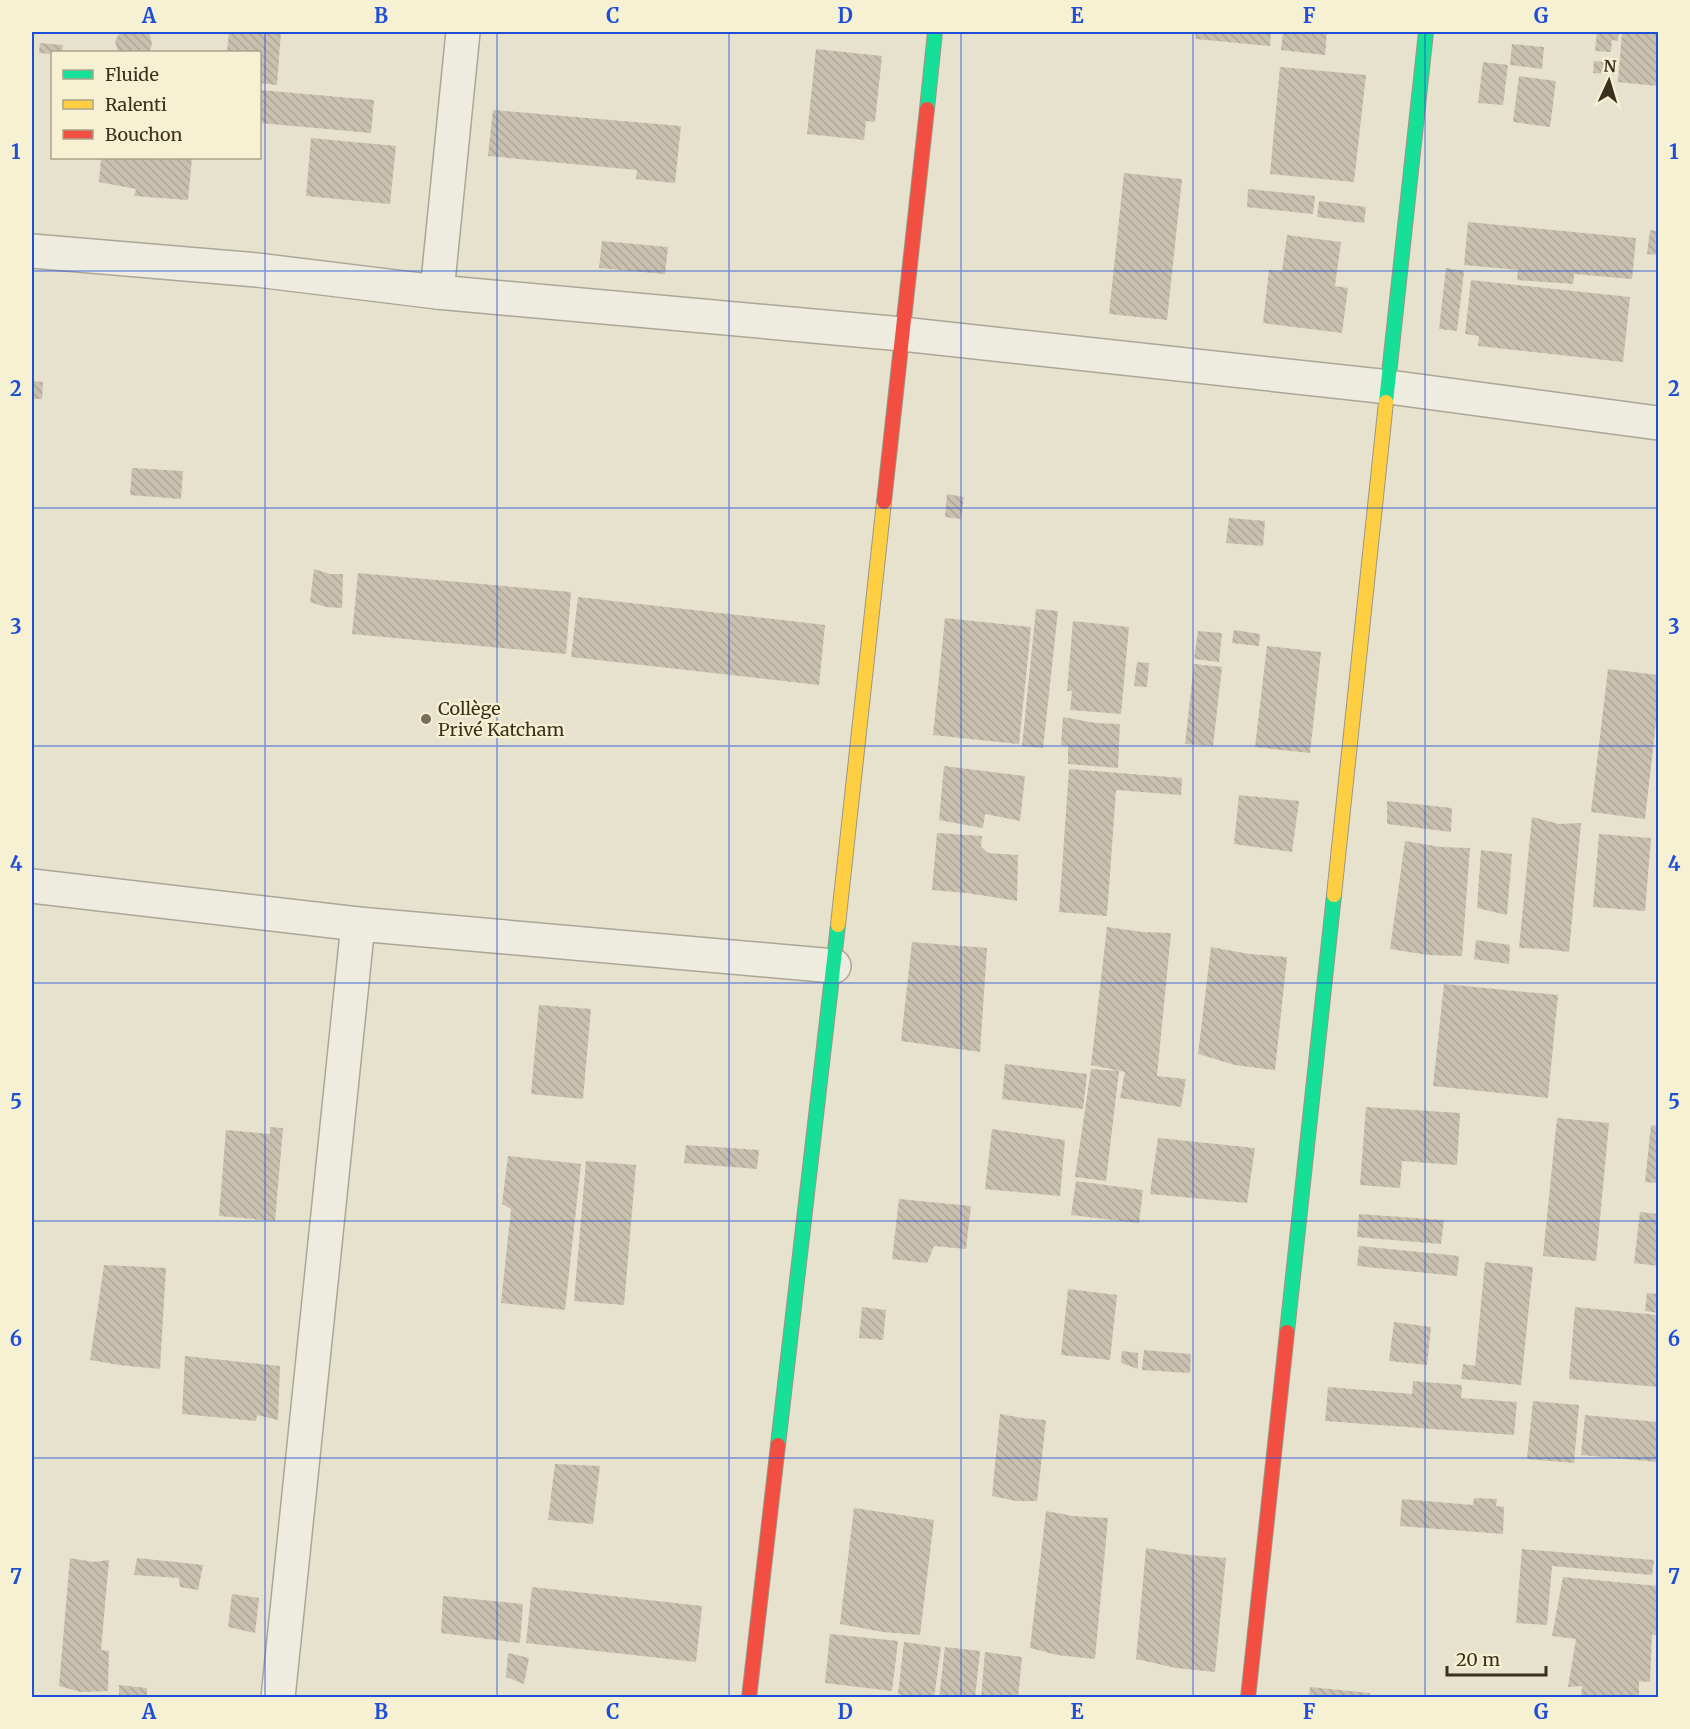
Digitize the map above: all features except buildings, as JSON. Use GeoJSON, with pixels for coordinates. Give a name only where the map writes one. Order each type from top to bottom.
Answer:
{"type":"FeatureCollection","features":[{"type":"Feature","properties":{"kind":"street"},"geometry":{"type":"LineString","coordinates":[[437,292],[463,32]]}},
{"type":"Feature","properties":{"kind":"street"},"geometry":{"type":"LineString","coordinates":[[749,1698],[834,966],[935,32]]}},
{"type":"Feature","properties":{"kind":"street"},"geometry":{"type":"LineString","coordinates":[[1248,1698],[1426,32]]}},
{"type":"Feature","properties":{"kind":"street"},"geometry":{"type":"LineString","coordinates":[[32,251],[257,270],[437,292],[902,334],[1389,387],[1659,423]]}},
{"type":"Feature","properties":{"kind":"street"},"geometry":{"type":"LineString","coordinates":[[32,886],[358,924],[834,966]]}},
{"type":"Feature","properties":{"kind":"street"},"geometry":{"type":"LineString","coordinates":[[278,1698],[358,924]]}},
{"type":"Feature","properties":{"kind":"traffic: fast"},"geometry":{"type":"LineString","coordinates":[[927,109],[935,32]]}},
{"type":"Feature","properties":{"kind":"traffic: fast"},"geometry":{"type":"LineString","coordinates":[[1386,402],[1426,32]]}},
{"type":"Feature","properties":{"kind":"traffic: fast"},"geometry":{"type":"LineString","coordinates":[[1287,1332],[1334,895]]}},
{"type":"Feature","properties":{"kind":"traffic: fast"},"geometry":{"type":"LineString","coordinates":[[778,1445],[838,925]]}},
{"type":"Feature","properties":{"kind":"traffic: slow"},"geometry":{"type":"LineString","coordinates":[[1334,895],[1386,402]]}},
{"type":"Feature","properties":{"kind":"traffic: slow"},"geometry":{"type":"LineString","coordinates":[[838,925],[884,502]]}},
{"type":"Feature","properties":{"kind":"traffic: jam"},"geometry":{"type":"LineString","coordinates":[[884,502],[927,109]]}},
{"type":"Feature","properties":{"kind":"traffic: jam"},"geometry":{"type":"LineString","coordinates":[[1248,1698],[1287,1332]]}},
{"type":"Feature","properties":{"kind":"traffic: jam"},"geometry":{"type":"LineString","coordinates":[[749,1698],[778,1445]]}},
{"type":"Feature","properties":{"kind":"place","name":"Collège Privé Katcham"},"geometry":{"type":"Point","coordinates":[426,719]}}]}
